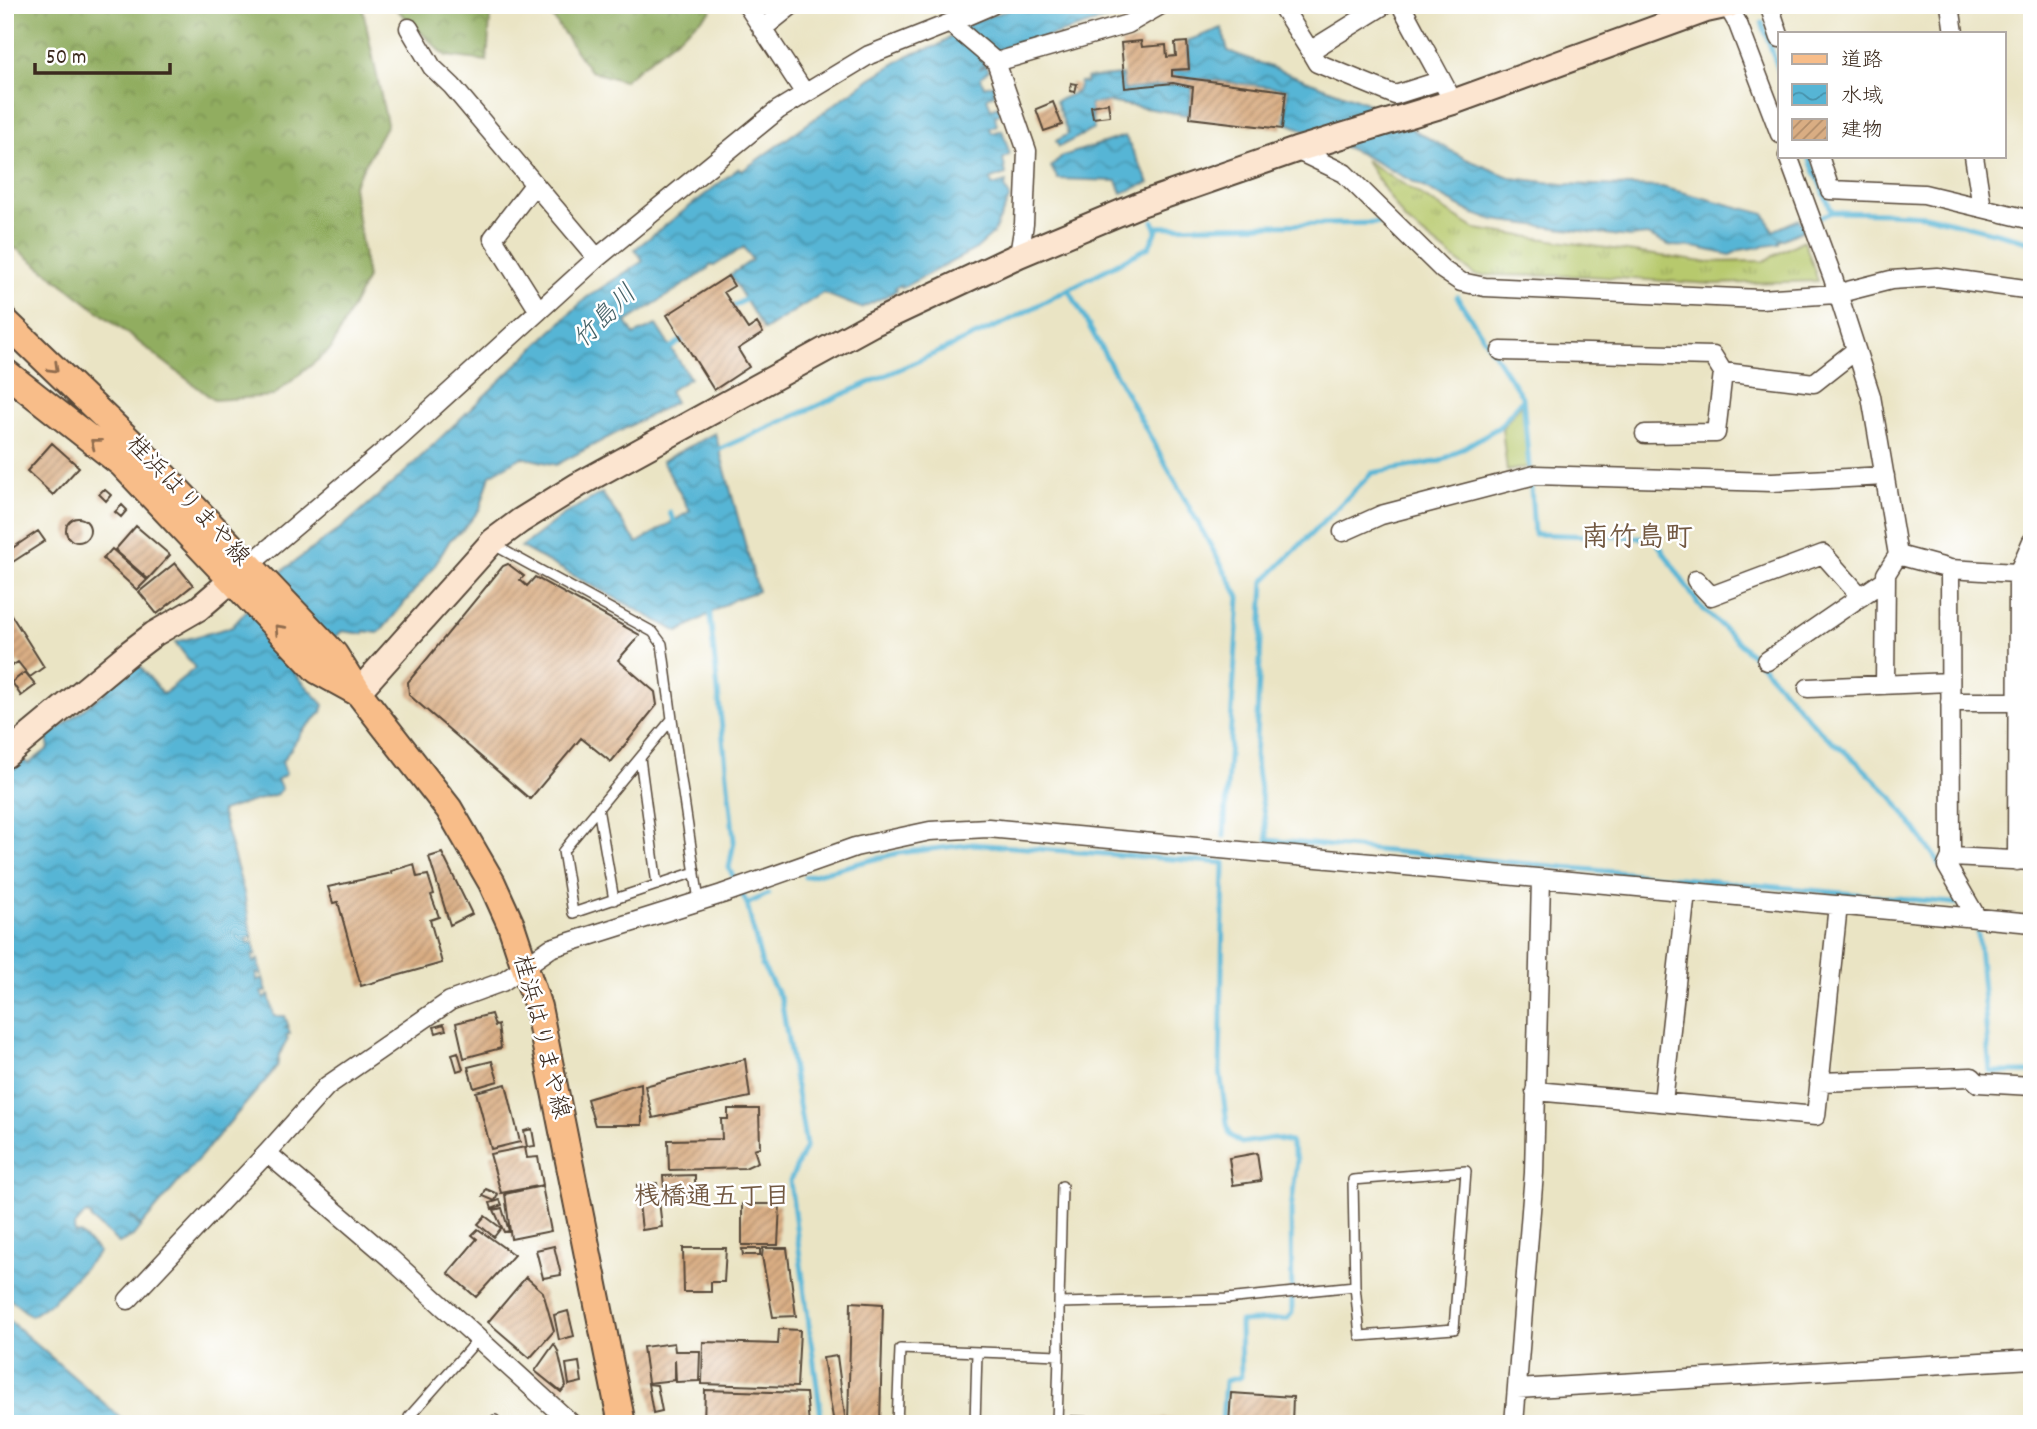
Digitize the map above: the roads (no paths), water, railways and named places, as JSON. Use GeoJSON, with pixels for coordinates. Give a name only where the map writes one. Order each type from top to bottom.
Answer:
{"type":"FeatureCollection","features":[{"type":"Feature","properties":{"kind":"main road","name":"桂浜はりまや線"},"geometry":{"type":"LineString","coordinates":[[5,321],[139,450],[247,581]]}},
{"type":"Feature","properties":{"kind":"main road","name":"桂浜はりまや線"},"geometry":{"type":"LineString","coordinates":[[5,372],[122,464],[247,581],[319,656],[358,692],[420,768],[455,818],[492,883],[526,966],[538,1007],[622,1424]]}},
{"type":"Feature","properties":{"kind":"street"},"geometry":{"type":"LineString","coordinates":[[747,5],[804,92]]}},
{"type":"Feature","properties":{"kind":"street"},"geometry":{"type":"LineString","coordinates":[[762,29],[792,5]]}},
{"type":"Feature","properties":{"kind":"street"},"geometry":{"type":"LineString","coordinates":[[5,756],[137,647],[247,581],[331,499],[597,258],[778,110],[869,55],[952,25],[992,5]]}},
{"type":"Feature","properties":{"kind":"street"},"geometry":{"type":"LineString","coordinates":[[994,59],[1128,24],[1161,5]]}},
{"type":"Feature","properties":{"kind":"street"},"geometry":{"type":"LineString","coordinates":[[1281,5],[1317,64],[1395,95],[1439,81]]}},
{"type":"Feature","properties":{"kind":"street"},"geometry":{"type":"LineString","coordinates":[[1310,51],[1384,5]]}},
{"type":"Feature","properties":{"kind":"street"},"geometry":{"type":"LineString","coordinates":[[1401,5],[1435,66],[1439,81],[1453,102]]}},
{"type":"Feature","properties":{"kind":"street"},"geometry":{"type":"LineString","coordinates":[[358,692],[491,544],[546,503],[872,324],[1019,255],[1140,204],[1302,148],[1453,102],[1706,10],[1728,5],[1738,24],[1778,129]]}},
{"type":"Feature","properties":{"kind":"street"},"geometry":{"type":"LineString","coordinates":[[1769,5],[1778,32]]}},
{"type":"Feature","properties":{"kind":"street"},"geometry":{"type":"LineString","coordinates":[[1950,5],[1954,32]]}},
{"type":"Feature","properties":{"kind":"street"},"geometry":{"type":"LineString","coordinates":[[952,25],[994,59],[1027,151],[1024,224],[1019,255]]}},
{"type":"Feature","properties":{"kind":"street"},"geometry":{"type":"LineString","coordinates":[[409,28],[432,67],[452,86],[597,258]]}},
{"type":"Feature","properties":{"kind":"street"},"geometry":{"type":"LineString","coordinates":[[1302,148],[1344,173],[1443,270],[1461,282],[1485,287],[1760,299],[1891,279],[1937,277],[2032,290]]}},
{"type":"Feature","properties":{"kind":"street"},"geometry":{"type":"LineString","coordinates":[[1789,158],[1871,396],[1898,555],[1885,574],[1885,685]]}},
{"type":"Feature","properties":{"kind":"street"},"geometry":{"type":"LineString","coordinates":[[1820,158],[1830,190],[1924,194],[2032,220]]}},
{"type":"Feature","properties":{"kind":"street"},"geometry":{"type":"LineString","coordinates":[[1974,158],[1982,208]]}},
{"type":"Feature","properties":{"kind":"street"},"geometry":{"type":"LineString","coordinates":[[534,185],[493,238],[539,311]]}},
{"type":"Feature","properties":{"kind":"street"},"geometry":{"type":"LineString","coordinates":[[1723,372],[1814,383],[1856,350]]}},
{"type":"Feature","properties":{"kind":"street"},"geometry":{"type":"LineString","coordinates":[[1502,351],[1713,356],[1723,372],[1716,433],[1645,433]]}},
{"type":"Feature","properties":{"kind":"street"},"geometry":{"type":"LineString","coordinates":[[1343,532],[1381,515],[1535,475],[1772,482],[1885,476]]}},
{"type":"Feature","properties":{"kind":"street"},"geometry":{"type":"LineString","coordinates":[[1951,857],[2024,861],[2025,574],[2032,541]]}},
{"type":"Feature","properties":{"kind":"street"},"geometry":{"type":"LineString","coordinates":[[1696,580],[1712,596],[1823,555],[1861,597]]}},
{"type":"Feature","properties":{"kind":"street"},"geometry":{"type":"LineString","coordinates":[[1898,555],[1950,569],[2025,574]]}},
{"type":"Feature","properties":{"kind":"street"},"geometry":{"type":"LineString","coordinates":[[1950,569],[1951,857],[1947,866],[1977,918]]}},
{"type":"Feature","properties":{"kind":"street"},"geometry":{"type":"LineString","coordinates":[[1767,661],[1885,580]]}},
{"type":"Feature","properties":{"kind":"street"},"geometry":{"type":"LineString","coordinates":[[1808,688],[1950,682]]}},
{"type":"Feature","properties":{"kind":"street"},"geometry":{"type":"LineString","coordinates":[[1950,702],[2025,702]]}},
{"type":"Feature","properties":{"kind":"street"},"geometry":{"type":"LineString","coordinates":[[128,1300],[327,1086],[450,1001],[502,982],[551,948],[722,894],[855,847],[930,831],[988,828],[1343,858],[1541,879],[2032,923]]}},
{"type":"Feature","properties":{"kind":"street"},"geometry":{"type":"LineString","coordinates":[[1514,1424],[1534,1173],[1541,879]]}},
{"type":"Feature","properties":{"kind":"street"},"geometry":{"type":"LineString","coordinates":[[1663,1102],[1686,892]]}},
{"type":"Feature","properties":{"kind":"street"},"geometry":{"type":"LineString","coordinates":[[1535,1091],[1816,1116],[1838,905]]}},
{"type":"Feature","properties":{"kind":"street"},"geometry":{"type":"LineString","coordinates":[[1819,1082],[1972,1077],[1978,1083],[2032,1086]]}},
{"type":"Feature","properties":{"kind":"street"},"geometry":{"type":"LineString","coordinates":[[267,1153],[479,1338],[572,1424]]}},
{"type":"Feature","properties":{"kind":"street"},"geometry":{"type":"LineString","coordinates":[[1517,1390],[2032,1359]]}},
{"type":"Feature","properties":{"kind":"lane"},"geometry":{"type":"LineString","coordinates":[[491,544],[653,632],[662,644],[699,901]]}},
{"type":"Feature","properties":{"kind":"lane"},"geometry":{"type":"LineString","coordinates":[[672,719],[563,851],[573,914],[695,872]]}},
{"type":"Feature","properties":{"kind":"lane"},"geometry":{"type":"LineString","coordinates":[[640,758],[657,885]]}},
{"type":"Feature","properties":{"kind":"lane"},"geometry":{"type":"LineString","coordinates":[[598,808],[614,900]]}},
{"type":"Feature","properties":{"kind":"lane"},"geometry":{"type":"LineString","coordinates":[[1466,1171],[1454,1329],[1360,1336],[1355,1286],[1353,1180],[1466,1171]]}},
{"type":"Feature","properties":{"kind":"lane"},"geometry":{"type":"LineString","coordinates":[[1057,1424],[1062,1186]]}},
{"type":"Feature","properties":{"kind":"lane"},"geometry":{"type":"LineString","coordinates":[[1059,1303],[1226,1299],[1355,1286]]}},
{"type":"Feature","properties":{"kind":"lane"},"geometry":{"type":"LineString","coordinates":[[408,1424],[409,1417],[479,1338]]}},
{"type":"Feature","properties":{"kind":"lane"},"geometry":{"type":"LineString","coordinates":[[897,1424],[900,1349],[1059,1355]]}},
{"type":"Feature","properties":{"kind":"lane"},"geometry":{"type":"LineString","coordinates":[[975,1424],[977,1352]]}},
{"type":"Feature","properties":{"kind":"water","name":"竹島川"},"geometry":{"type":"Polygon","coordinates":[[[1022,5],[1139,5],[1123,14],[1000,51],[979,69],[986,66],[989,70],[981,77],[984,87],[994,84],[993,92],[997,93],[987,97],[991,109],[998,106],[1001,113],[995,116],[997,125],[990,128],[992,133],[1002,130],[1010,154],[1003,159],[1006,174],[991,179],[992,186],[1006,182],[1005,189],[1010,197],[993,234],[976,249],[902,288],[900,285],[895,288],[897,291],[861,308],[823,293],[764,330],[730,275],[752,260],[744,247],[714,266],[710,265],[707,270],[626,322],[634,335],[656,325],[690,378],[669,391],[675,402],[556,465],[522,457],[490,475],[480,509],[463,530],[450,540],[434,567],[382,630],[378,633],[364,631],[364,634],[342,631],[295,674],[324,705],[322,712],[302,732],[282,762],[286,774],[277,780],[282,789],[277,794],[221,811],[244,893],[252,938],[247,937],[248,944],[253,941],[256,955],[252,956],[254,963],[258,959],[262,975],[256,973],[257,981],[263,978],[267,992],[261,992],[264,999],[269,995],[274,1016],[285,1016],[288,1025],[285,1028],[288,1028],[290,1034],[286,1035],[288,1039],[279,1055],[277,1067],[141,1226],[130,1215],[140,1227],[133,1236],[119,1243],[91,1219],[92,1216],[85,1214],[74,1227],[75,1234],[79,1233],[99,1252],[53,1301],[31,1316],[10,1299],[5,1304],[5,771],[21,758],[28,764],[49,748],[47,738],[107,691],[106,688],[116,679],[118,681],[139,665],[163,694],[195,668],[175,642],[232,627],[282,571],[346,524],[403,474],[586,298],[643,261],[635,249],[739,168],[742,171],[871,78],[909,55],[937,46],[973,22],[1022,5]]]}},
{"type":"Feature","properties":{"kind":"water"},"geometry":{"type":"Polygon","coordinates":[[[1222,28],[1228,51],[1364,102],[1466,159],[1512,178],[1562,184],[1662,187],[1765,214],[1773,231],[1799,219],[1804,230],[1779,241],[1779,244],[1740,250],[1730,255],[1694,247],[1671,246],[1647,235],[1629,237],[1494,220],[1474,214],[1359,153],[1285,122],[1288,89],[1194,78],[1188,115],[1108,102],[1090,104],[1094,129],[1059,147],[1056,141],[1068,134],[1056,101],[1077,92],[1080,82],[1086,83],[1087,78],[1122,75],[1124,90],[1173,84],[1173,71],[1190,69],[1187,41],[1222,28]]]}},
{"type":"Feature","properties":{"kind":"water"},"geometry":{"type":"Polygon","coordinates":[[[1125,136],[1149,183],[1122,193],[1117,181],[1058,179],[1051,167],[1063,156],[1125,136]]]}},
{"type":"Feature","properties":{"kind":"water"},"geometry":{"type":"Polygon","coordinates":[[[715,433],[758,591],[735,599],[678,632],[521,547],[563,515],[602,493],[637,543],[690,511],[662,461],[715,433]]]}},
{"type":"Feature","properties":{"kind":"water"},"geometry":{"type":"Polygon","coordinates":[[[5,1317],[128,1424],[5,1424],[5,1317]]]}},
{"type":"Feature","properties":{"kind":"waterway"},"geometry":{"type":"LineString","coordinates":[[1762,23],[1778,68]]}},
{"type":"Feature","properties":{"kind":"waterway"},"geometry":{"type":"LineString","coordinates":[[1809,158],[1832,212]]}},
{"type":"Feature","properties":{"kind":"waterway"},"geometry":{"type":"LineString","coordinates":[[1796,227],[1832,212],[1925,215],[2032,242]]}},
{"type":"Feature","properties":{"kind":"waterway"},"geometry":{"type":"LineString","coordinates":[[713,452],[1008,321],[1149,247],[1157,230],[1153,221]]}},
{"type":"Feature","properties":{"kind":"waterway"},"geometry":{"type":"LineString","coordinates":[[1157,227],[1383,223],[1388,227]]}},
{"type":"Feature","properties":{"kind":"waterway"},"geometry":{"type":"LineString","coordinates":[[1069,290],[1239,597],[1224,836]]}},
{"type":"Feature","properties":{"kind":"waterway"},"geometry":{"type":"LineString","coordinates":[[729,309],[751,296]]}},
{"type":"Feature","properties":{"kind":"waterway"},"geometry":{"type":"LineString","coordinates":[[1457,297],[1523,398],[1529,467]]}},
{"type":"Feature","properties":{"kind":"waterway"},"geometry":{"type":"LineString","coordinates":[[665,351],[686,338]]}},
{"type":"Feature","properties":{"kind":"waterway"},"geometry":{"type":"LineString","coordinates":[[1523,398],[1499,427],[1441,461],[1372,473],[1264,581],[1255,757],[1268,840],[1963,904]]}},
{"type":"Feature","properties":{"kind":"waterway"},"geometry":{"type":"LineString","coordinates":[[1531,487],[1534,534],[1654,538],[1699,605],[1757,660],[1818,729],[1857,762],[1893,798],[1942,867]]}},
{"type":"Feature","properties":{"kind":"waterway"},"geometry":{"type":"LineString","coordinates":[[670,513],[676,525]]}},
{"type":"Feature","properties":{"kind":"waterway"},"geometry":{"type":"LineString","coordinates":[[709,607],[734,841],[729,868],[747,904],[762,965],[781,999],[806,1146],[790,1181],[822,1424]]}},
{"type":"Feature","properties":{"kind":"waterway"},"geometry":{"type":"LineString","coordinates":[[805,877],[898,853],[973,844],[1224,863],[1220,1071],[1227,1124],[1230,1135],[1241,1143],[1274,1138],[1290,1142],[1297,1160],[1291,1210],[1292,1313],[1287,1319],[1240,1322],[1241,1377],[1225,1381],[1222,1424]]}},
{"type":"Feature","properties":{"kind":"waterway"},"geometry":{"type":"LineString","coordinates":[[747,904],[768,894]]}},
{"type":"Feature","properties":{"kind":"waterway"},"geometry":{"type":"LineString","coordinates":[[1978,934],[1990,1072],[2032,1072]]}},
{"type":"Feature","properties":{"kind":"district","name":"南竹島町"},"geometry":{"type":"Point","coordinates":[1637,540]}},
{"type":"Feature","properties":{"kind":"district","name":"桟橋通五丁目"},"geometry":{"type":"Point","coordinates":[712,1198]}}]}
